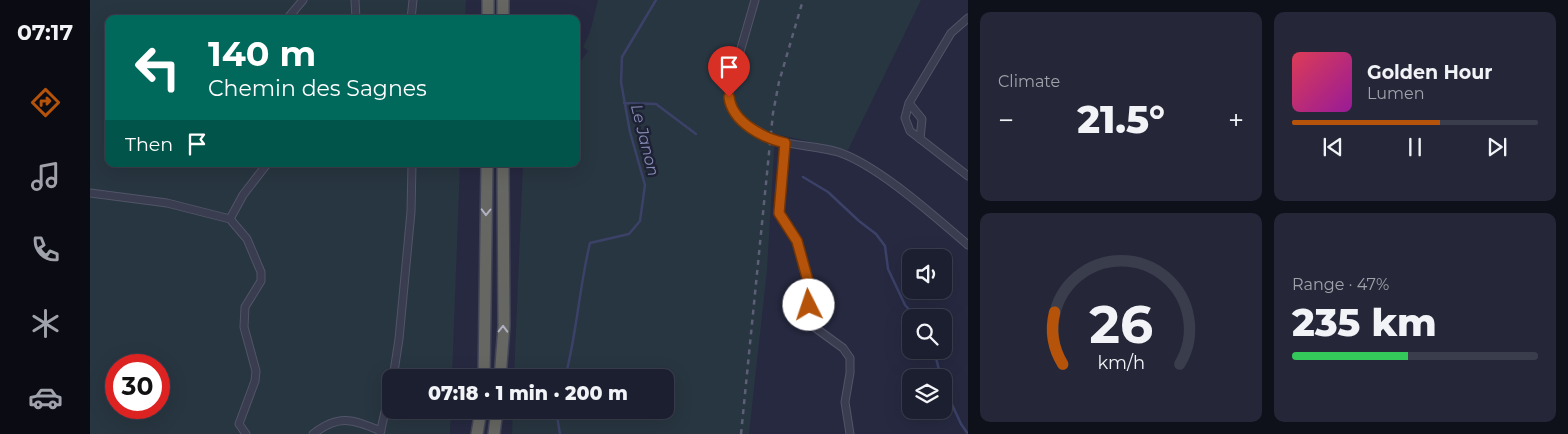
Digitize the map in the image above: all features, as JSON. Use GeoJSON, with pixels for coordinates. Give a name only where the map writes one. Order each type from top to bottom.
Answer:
{"type":"FeatureCollection","features":[{"type":"Feature","properties":{"kind":"highway"},"geometry":{"type":"LineString","coordinates":[[488,0],[488,15]]}},
{"type":"Feature","properties":{"kind":"highway"},"geometry":{"type":"LineString","coordinates":[[503,0],[503,15]]}},
{"type":"Feature","properties":{"kind":"highway"},"geometry":{"type":"LineString","coordinates":[[484,369],[487,167]]}},
{"type":"Feature","properties":{"kind":"highway"},"geometry":{"type":"LineString","coordinates":[[501,369],[504,326],[504,167]]}},
{"type":"Feature","properties":{"kind":"highway"},"geometry":{"type":"LineString","coordinates":[[478,434],[480,419]]}},
{"type":"Feature","properties":{"kind":"highway"},"geometry":{"type":"LineString","coordinates":[[494,434],[496,419]]}},
{"type":"Feature","properties":{"kind":"street"},"geometry":{"type":"LineString","coordinates":[[290,15],[303,0]]}},
{"type":"Feature","properties":{"kind":"street"},"geometry":{"type":"LineString","coordinates":[[355,0],[356,15]]}},
{"type":"Feature","properties":{"kind":"street"},"geometry":{"type":"LineString","coordinates":[[411,15],[413,0]]}},
{"type":"Feature","properties":{"kind":"street"},"geometry":{"type":"LineString","coordinates":[[755,0],[729,90],[730,104],[739,120],[774,140],[838,153],[852,159],[901,191],[968,245]]}},
{"type":"Feature","properties":{"kind":"street"},"geometry":{"type":"LineString","coordinates":[[968,18],[951,33],[910,103],[905,118],[906,125],[920,139],[968,176]]}},
{"type":"Feature","properties":{"kind":"street"},"geometry":{"type":"LineString","coordinates":[[910,103],[922,119],[920,139]]}},
{"type":"Feature","properties":{"kind":"street"},"geometry":{"type":"LineString","coordinates":[[785,143],[779,213],[797,241],[810,288],[808,316],[810,324],[843,348],[850,358],[850,372],[845,402],[850,434]]}},
{"type":"Feature","properties":{"kind":"street"},"geometry":{"type":"LineString","coordinates":[[230,219],[244,195],[266,167]]}},
{"type":"Feature","properties":{"kind":"street"},"geometry":{"type":"LineString","coordinates":[[395,369],[400,339],[409,241],[412,167]]}},
{"type":"Feature","properties":{"kind":"street"},"geometry":{"type":"LineString","coordinates":[[90,194],[167,203],[230,219],[247,239],[261,272],[260,281],[245,307],[244,327],[256,371],[255,381],[239,424],[246,434]]}},
{"type":"Feature","properties":{"kind":"street"},"geometry":{"type":"LineString","coordinates":[[313,434],[335,420],[344,420],[380,433],[383,419]]}},
{"type":"Feature","properties":{"kind":"shaded area"},"geometry":{"type":"Polygon","coordinates":[[[90,0],[466,0],[465,15],[105,15],[105,167],[460,167],[452,369],[382,369],[382,419],[451,419],[450,434],[90,434],[90,0]]]}},
{"type":"Feature","properties":{"kind":"shaded area"},"geometry":{"type":"Polygon","coordinates":[[[598,0],[921,0],[848,150],[775,134],[767,270],[749,434],[512,434],[513,419],[674,419],[674,369],[514,369],[523,167],[580,167],[580,62],[588,51],[583,47],[590,32],[598,0]]]}},
{"type":"Feature","properties":{"kind":"waterway","name":"Le Janon"},"geometry":{"type":"LineString","coordinates":[[567,369],[590,243],[629,234],[640,221],[645,185],[630,132],[621,82],[622,57],[656,0]]}},
{"type":"Feature","properties":{"kind":"waterway"},"geometry":{"type":"LineString","coordinates":[[624,103],[656,104],[696,134]]}},
{"type":"Feature","properties":{"kind":"waterway"},"geometry":{"type":"LineString","coordinates":[[803,177],[828,192],[876,234],[885,246],[888,269],[909,309]]}},
{"type":"Feature","properties":{"kind":"waterway"},"geometry":{"type":"LineString","coordinates":[[936,359],[939,369]]}},
{"type":"Feature","properties":{"kind":"waterway"},"geometry":{"type":"LineString","coordinates":[[952,404],[968,434]]}},
{"type":"Feature","properties":{"kind":"waterway","name":"Le Janon"},"geometry":{"type":"LineString","coordinates":[[558,419],[560,434]]}},
{"type":"Feature","properties":{"kind":"railway"},"geometry":{"type":"LineString","coordinates":[[741,434],[773,113],[779,82],[803,0]]}},
{"type":"Feature","properties":{"kind":"route"},"geometry":{"type":"LineString","coordinates":[[729,97],[733,113],[739,120],[774,140],[785,143],[779,213],[782,220],[795,235],[797,241],[810,288],[809,305]]}}]}
